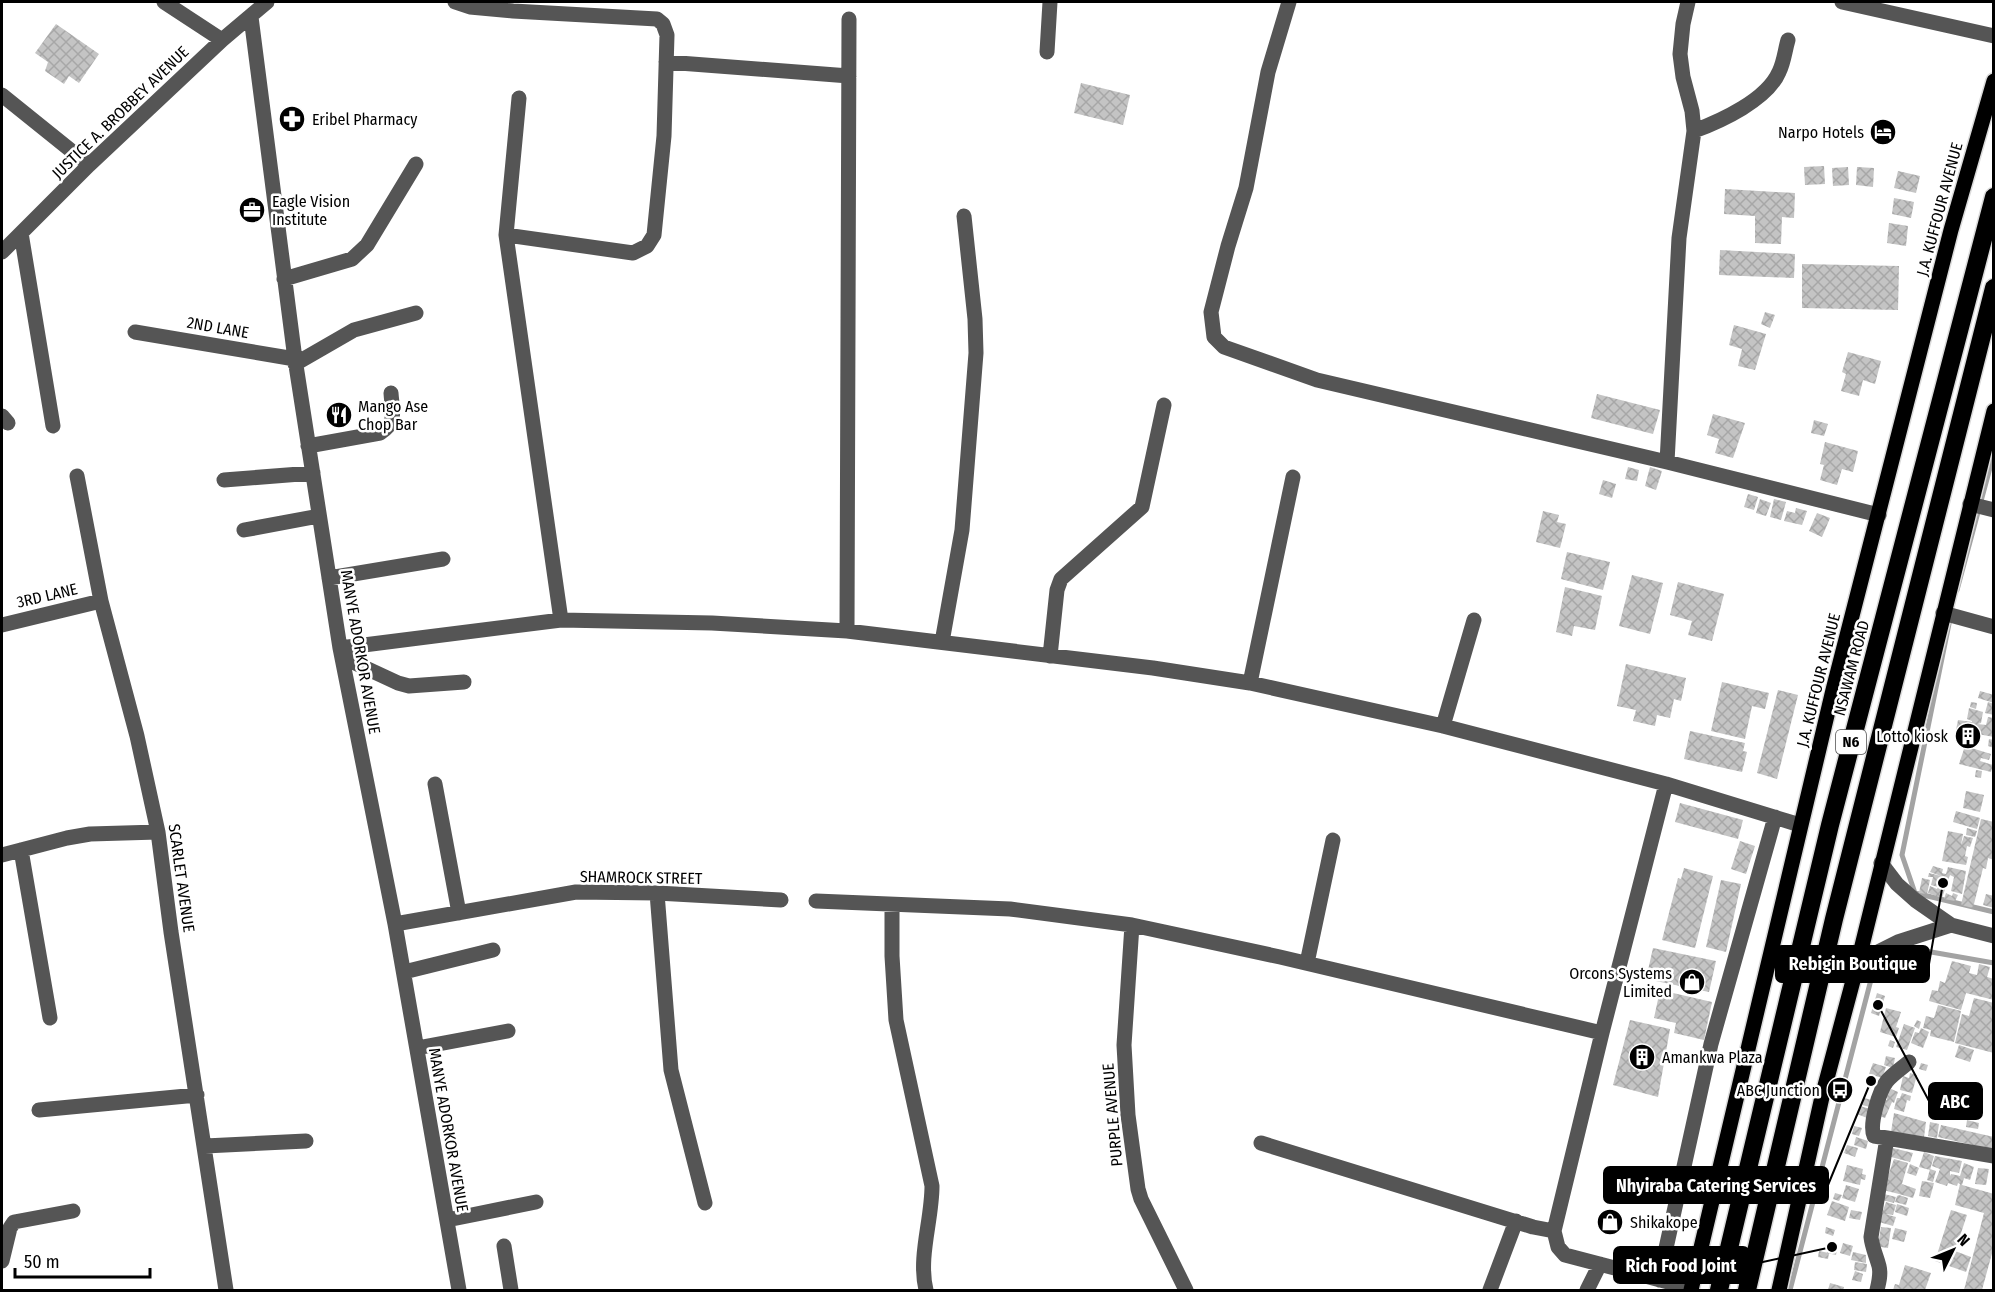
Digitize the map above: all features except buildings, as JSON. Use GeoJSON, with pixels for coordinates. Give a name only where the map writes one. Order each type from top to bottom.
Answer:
{"type":"FeatureCollection","features":[{"type":"Feature","properties":{"kind":"highway","name":"NSAWAM ROAD"},"geometry":{"type":"LineString","coordinates":[[1719,1290],[1830,825],[1994,197]]}},
{"type":"Feature","properties":{"kind":"highway","name":"N6"},"geometry":{"type":"LineString","coordinates":[[1747,1290],[1839,898],[1994,288]]}},
{"type":"Feature","properties":{"kind":"main road","name":"J.A. KUFFOUR AVENUE"},"geometry":{"type":"LineString","coordinates":[[1691,1289],[1800,825],[1951,230],[1994,81]]}},
{"type":"Feature","properties":{"kind":"main road"},"geometry":{"type":"LineString","coordinates":[[1779,1290],[1822,1097],[1858,962],[1994,411]]}},
{"type":"Feature","properties":{"kind":"street"},"geometry":{"type":"LineString","coordinates":[[164,2],[222,40]]}},
{"type":"Feature","properties":{"kind":"street","name":"JUSTICE A. BROBBEY AVENUE"},"geometry":{"type":"LineString","coordinates":[[2,252],[89,165],[222,40],[267,2]]}},
{"type":"Feature","properties":{"kind":"street"},"geometry":{"type":"LineString","coordinates":[[455,2],[470,7],[513,11],[657,19],[663,24],[667,35],[664,136],[654,236],[646,246],[633,253],[506,235]]}},
{"type":"Feature","properties":{"kind":"street"},"geometry":{"type":"LineString","coordinates":[[1047,52],[1050,2]]}},
{"type":"Feature","properties":{"kind":"street"},"geometry":{"type":"LineString","coordinates":[[1289,2],[1268,72],[1246,188],[1211,312],[1214,338],[1224,347],[1317,380],[1667,462],[1879,515]]}},
{"type":"Feature","properties":{"kind":"street"},"geometry":{"type":"LineString","coordinates":[[1667,462],[1679,238],[1694,131],[1680,54],[1688,2]]}},
{"type":"Feature","properties":{"kind":"street"},"geometry":{"type":"LineString","coordinates":[[1842,2],[1871,5],[1994,36]]}},
{"type":"Feature","properties":{"kind":"street","name":"MANYE ADORKOR AVENUE"},"geometry":{"type":"LineString","coordinates":[[250,17],[295,361],[341,653],[404,972],[459,1290]]}},
{"type":"Feature","properties":{"kind":"street"},"geometry":{"type":"LineString","coordinates":[[847,631],[849,19]]}},
{"type":"Feature","properties":{"kind":"street"},"geometry":{"type":"LineString","coordinates":[[1694,131],[1737,112],[1770,85],[1779,74],[1788,40]]}},
{"type":"Feature","properties":{"kind":"street"},"geometry":{"type":"LineString","coordinates":[[666,63],[849,76]]}},
{"type":"Feature","properties":{"kind":"street"},"geometry":{"type":"LineString","coordinates":[[2,95],[89,165]]}},
{"type":"Feature","properties":{"kind":"street"},"geometry":{"type":"LineString","coordinates":[[519,98],[506,235],[561,620]]}},
{"type":"Feature","properties":{"kind":"street"},"geometry":{"type":"LineString","coordinates":[[284,279],[352,258],[360,253],[416,164]]}},
{"type":"Feature","properties":{"kind":"street"},"geometry":{"type":"LineString","coordinates":[[942,642],[962,530],[976,353],[975,319],[964,216]]}},
{"type":"Feature","properties":{"kind":"street"},"geometry":{"type":"LineString","coordinates":[[21,233],[53,426]]}},
{"type":"Feature","properties":{"kind":"street"},"geometry":{"type":"LineString","coordinates":[[295,361],[354,330],[416,313]]}},
{"type":"Feature","properties":{"kind":"street","name":"2ND LANE"},"geometry":{"type":"LineString","coordinates":[[135,332],[295,361]]}},
{"type":"Feature","properties":{"kind":"street"},"geometry":{"type":"LineString","coordinates":[[309,447],[380,433],[389,428],[393,421],[391,393]]}},
{"type":"Feature","properties":{"kind":"street"},"geometry":{"type":"LineString","coordinates":[[1050,656],[1057,590],[1061,579],[1142,507],[1164,405]]}},
{"type":"Feature","properties":{"kind":"street"},"geometry":{"type":"LineString","coordinates":[[224,480],[313,473]]}},
{"type":"Feature","properties":{"kind":"street","name":"SCARLET AVENUE"},"geometry":{"type":"LineString","coordinates":[[77,476],[101,601],[137,736],[158,832],[171,932],[226,1290]]}},
{"type":"Feature","properties":{"kind":"street"},"geometry":{"type":"LineString","coordinates":[[1250,684],[1293,477]]}},
{"type":"Feature","properties":{"kind":"street"},"geometry":{"type":"LineString","coordinates":[[1970,504],[1994,510]]}},
{"type":"Feature","properties":{"kind":"street"},"geometry":{"type":"LineString","coordinates":[[244,530],[320,516]]}},
{"type":"Feature","properties":{"kind":"street"},"geometry":{"type":"LineString","coordinates":[[329,578],[443,559]]}},
{"type":"Feature","properties":{"kind":"street","name":"3RD LANE"},"geometry":{"type":"LineString","coordinates":[[2,625],[101,601]]}},
{"type":"Feature","properties":{"kind":"street"},"geometry":{"type":"LineString","coordinates":[[1943,613],[1994,627]]}},
{"type":"Feature","properties":{"kind":"street"},"geometry":{"type":"LineString","coordinates":[[341,653],[561,620],[712,623],[847,631],[942,642],[1153,668],[1250,684],[1443,726],[1666,784],[1800,825]]}},
{"type":"Feature","properties":{"kind":"street"},"geometry":{"type":"LineString","coordinates":[[1443,726],[1474,620]]}},
{"type":"Feature","properties":{"kind":"street"},"geometry":{"type":"LineString","coordinates":[[341,653],[409,686],[464,682]]}},
{"type":"Feature","properties":{"kind":"street"},"geometry":{"type":"LineString","coordinates":[[435,784],[459,913]]}},
{"type":"Feature","properties":{"kind":"street"},"geometry":{"type":"LineString","coordinates":[[1666,784],[1554,1231],[1558,1247],[1565,1255],[1691,1289]]}},
{"type":"Feature","properties":{"kind":"street"},"geometry":{"type":"LineString","coordinates":[[1659,1280],[1711,1044],[1775,816]]}},
{"type":"Feature","properties":{"kind":"street"},"geometry":{"type":"LineString","coordinates":[[2,855],[90,834],[158,832]]}},
{"type":"Feature","properties":{"kind":"street"},"geometry":{"type":"LineString","coordinates":[[1307,963],[1333,840]]}},
{"type":"Feature","properties":{"kind":"street"},"geometry":{"type":"LineString","coordinates":[[21,850],[50,1018]]}},
{"type":"Feature","properties":{"kind":"street"},"geometry":{"type":"LineString","coordinates":[[1881,863],[1915,900],[1951,925],[1994,936]]}},
{"type":"Feature","properties":{"kind":"street","name":"SHAMROCK STREET"},"geometry":{"type":"LineString","coordinates":[[395,924],[576,892],[657,893],[781,900]]}},
{"type":"Feature","properties":{"kind":"street"},"geometry":{"type":"LineString","coordinates":[[657,893],[670,1070],[705,1203]]}},
{"type":"Feature","properties":{"kind":"street"},"geometry":{"type":"LineString","coordinates":[[816,901],[1010,909],[1132,925],[1307,963],[1602,1034]]}},
{"type":"Feature","properties":{"kind":"street"},"geometry":{"type":"LineString","coordinates":[[892,905],[896,1020],[932,1186],[932,1204],[924,1261],[926,1290]]}},
{"type":"Feature","properties":{"kind":"street","name":"PURPLE AVENUE"},"geometry":{"type":"LineString","coordinates":[[1132,925],[1124,1045],[1128,1115],[1137,1189],[1186,1290]]}},
{"type":"Feature","properties":{"kind":"street"},"geometry":{"type":"LineString","coordinates":[[1858,962],[1898,942],[1951,925]]}},
{"type":"Feature","properties":{"kind":"street"},"geometry":{"type":"LineString","coordinates":[[404,972],[493,950]]}},
{"type":"Feature","properties":{"kind":"street"},"geometry":{"type":"LineString","coordinates":[[417,1048],[508,1031]]}},
{"type":"Feature","properties":{"kind":"street"},"geometry":{"type":"LineString","coordinates":[[1909,1062],[1886,1082],[1881,1092],[1871,1129],[1874,1136],[1994,1156]]}},
{"type":"Feature","properties":{"kind":"street"},"geometry":{"type":"LineString","coordinates":[[39,1110],[196,1095]]}},
{"type":"Feature","properties":{"kind":"street"},"geometry":{"type":"LineString","coordinates":[[1877,1290],[1879,1266],[1871,1237],[1887,1138]]}},
{"type":"Feature","properties":{"kind":"street"},"geometry":{"type":"LineString","coordinates":[[205,1146],[306,1141]]}},
{"type":"Feature","properties":{"kind":"street"},"geometry":{"type":"LineString","coordinates":[[1261,1143],[1554,1231]]}},
{"type":"Feature","properties":{"kind":"street"},"geometry":{"type":"LineString","coordinates":[[447,1220],[536,1202]]}},
{"type":"Feature","properties":{"kind":"street"},"geometry":{"type":"LineString","coordinates":[[2,1261],[10,1228],[14,1222],[73,1211]]}},
{"type":"Feature","properties":{"kind":"street"},"geometry":{"type":"LineString","coordinates":[[1490,1290],[1516,1221]]}},
{"type":"Feature","properties":{"kind":"street"},"geometry":{"type":"LineString","coordinates":[[504,1246],[511,1290]]}},
{"type":"Feature","properties":{"kind":"street"},"geometry":{"type":"LineString","coordinates":[[1587,1290],[1600,1264]]}},
{"type":"Feature","properties":{"kind":"waterway"},"geometry":{"type":"LineString","coordinates":[[1957,590],[1994,453]]}},
{"type":"Feature","properties":{"kind":"waterway"},"geometry":{"type":"LineString","coordinates":[[1950,619],[1902,855],[1915,893],[1994,912]]}},
{"type":"Feature","properties":{"kind":"waterway"},"geometry":{"type":"LineString","coordinates":[[1790,1290],[1873,972],[1914,949],[1994,963]]}},
{"type":"Feature","properties":{"kind":"place","name":"Eribel Pharmacy"},"geometry":{"type":"Point","coordinates":[292,119]}},
{"type":"Feature","properties":{"kind":"place","name":"Narpo Hotels"},"geometry":{"type":"Point","coordinates":[1883,132]}},
{"type":"Feature","properties":{"kind":"place","name":"Eagle Vision Institute"},"geometry":{"type":"Point","coordinates":[252,210]}},
{"type":"Feature","properties":{"kind":"place","name":"Mango Ase Chop Bar"},"geometry":{"type":"Point","coordinates":[339,415]}},
{"type":"Feature","properties":{"kind":"place","name":"Lotto kiosk"},"geometry":{"type":"Point","coordinates":[1968,736]}},
{"type":"Feature","properties":{"kind":"place","name":"Rebigin Boutique"},"geometry":{"type":"Point","coordinates":[1943,883]}},
{"type":"Feature","properties":{"kind":"place","name":"Orcons Systems Limited"},"geometry":{"type":"Point","coordinates":[1692,982]}},
{"type":"Feature","properties":{"kind":"place","name":"ABC"},"geometry":{"type":"Point","coordinates":[1878,1005]}},
{"type":"Feature","properties":{"kind":"place","name":"Amankwa Plaza"},"geometry":{"type":"Point","coordinates":[1642,1057]}},
{"type":"Feature","properties":{"kind":"place","name":"Nhyiraba Catering Services"},"geometry":{"type":"Point","coordinates":[1871,1081]}},
{"type":"Feature","properties":{"kind":"place","name":"ABC Junction"},"geometry":{"type":"Point","coordinates":[1840,1090]}},
{"type":"Feature","properties":{"kind":"place","name":"Shikakope"},"geometry":{"type":"Point","coordinates":[1610,1222]}},
{"type":"Feature","properties":{"kind":"place","name":"Rich Food Joint"},"geometry":{"type":"Point","coordinates":[1832,1247]}}]}
